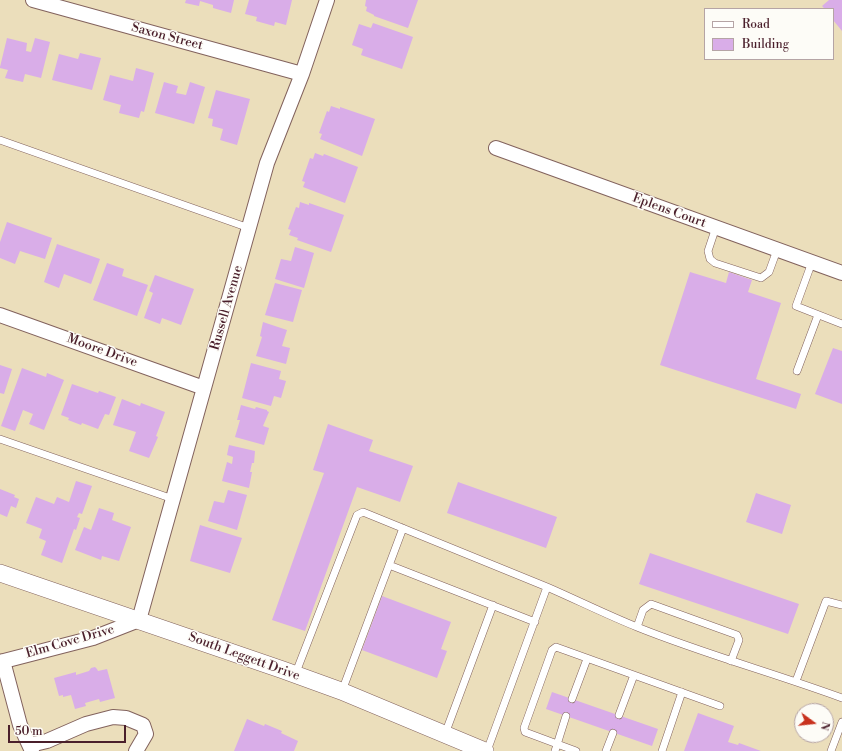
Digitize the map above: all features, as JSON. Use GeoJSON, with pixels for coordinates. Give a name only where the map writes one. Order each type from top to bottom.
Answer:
{"type":"FeatureCollection","features":[{"type":"Feature","properties":{"kind":"street","name":"Saxon Street"},"geometry":{"type":"LineString","coordinates":[[33,0],[302,74]]}},
{"type":"Feature","properties":{"kind":"street","name":"Russell Avenue"},"geometry":{"type":"LineString","coordinates":[[139,620],[267,163],[302,74],[327,0]]}},
{"type":"Feature","properties":{"kind":"street","name":"Eplens Court"},"geometry":{"type":"LineString","coordinates":[[496,148],[842,273]]}},
{"type":"Feature","properties":{"kind":"street","name":"Moore Drive"},"geometry":{"type":"LineString","coordinates":[[0,315],[204,388]]}},
{"type":"Feature","properties":{"kind":"street","name":"South Leggett Drive"},"geometry":{"type":"LineString","coordinates":[[0,573],[139,620],[342,692],[486,751]]}},
{"type":"Feature","properties":{"kind":"street","name":"Elm Cove Drive"},"geometry":{"type":"LineString","coordinates":[[2,661],[93,638],[139,620]]}},
{"type":"Feature","properties":{"kind":"street"},"geometry":{"type":"LineString","coordinates":[[2,661],[20,725],[31,748],[86,724],[113,717],[126,718],[143,725],[146,734],[136,751]]}},
{"type":"Feature","properties":{"kind":"lane"},"geometry":{"type":"LineString","coordinates":[[0,140],[249,228]]}},
{"type":"Feature","properties":{"kind":"lane"},"geometry":{"type":"LineString","coordinates":[[716,228],[708,251],[710,259],[715,263],[760,278],[769,272],[777,250]]}},
{"type":"Feature","properties":{"kind":"lane"},"geometry":{"type":"LineString","coordinates":[[812,262],[796,306],[842,324]]}},
{"type":"Feature","properties":{"kind":"lane"},"geometry":{"type":"LineString","coordinates":[[797,371],[818,315]]}},
{"type":"Feature","properties":{"kind":"lane"},"geometry":{"type":"LineString","coordinates":[[0,439],[173,499]]}},
{"type":"Feature","properties":{"kind":"lane"},"geometry":{"type":"LineString","coordinates":[[295,675],[357,515],[363,512],[547,587],[637,627],[731,661],[796,681],[842,698]]}},
{"type":"Feature","properties":{"kind":"lane"},"geometry":{"type":"LineString","coordinates":[[342,692],[403,528]]}},
{"type":"Feature","properties":{"kind":"lane"},"geometry":{"type":"LineString","coordinates":[[389,565],[535,622]]}},
{"type":"Feature","properties":{"kind":"lane"},"geometry":{"type":"LineString","coordinates":[[486,751],[547,587]]}},
{"type":"Feature","properties":{"kind":"lane"},"geometry":{"type":"LineString","coordinates":[[796,681],[826,601],[842,605]]}},
{"type":"Feature","properties":{"kind":"lane"},"geometry":{"type":"LineString","coordinates":[[637,627],[643,610],[651,604],[737,635],[739,640],[731,661]]}},
{"type":"Feature","properties":{"kind":"lane"},"geometry":{"type":"LineString","coordinates":[[444,734],[493,605]]}},
{"type":"Feature","properties":{"kind":"lane"},"geometry":{"type":"LineString","coordinates":[[576,751],[556,747],[525,732],[524,728],[552,650],[556,648],[720,706]]}},
{"type":"Feature","properties":{"kind":"lane"},"geometry":{"type":"LineString","coordinates":[[572,699],[587,659]]}},
{"type":"Feature","properties":{"kind":"lane"},"geometry":{"type":"LineString","coordinates":[[619,715],[634,675]]}},
{"type":"Feature","properties":{"kind":"lane"},"geometry":{"type":"LineString","coordinates":[[662,751],[682,692]]}},
{"type":"Feature","properties":{"kind":"lane"},"geometry":{"type":"LineString","coordinates":[[556,747],[566,716]]}},
{"type":"Feature","properties":{"kind":"lane"},"geometry":{"type":"LineString","coordinates":[[831,751],[842,722]]}},
{"type":"Feature","properties":{"kind":"lane"},"geometry":{"type":"LineString","coordinates":[[606,751],[613,733]]}},
{"type":"Feature","properties":{"kind":"building"},"geometry":{"type":"Polygon","coordinates":[[[186,0],[234,0],[231,13],[213,8],[213,5],[200,1],[199,6],[185,3],[186,0]]]}},
{"type":"Feature","properties":{"kind":"building"},"geometry":{"type":"Polygon","coordinates":[[[249,0],[292,0],[286,25],[275,22],[274,26],[256,21],[257,17],[245,14],[249,0]]]}},
{"type":"Feature","properties":{"kind":"building"},"geometry":{"type":"Polygon","coordinates":[[[366,0],[418,0],[408,28],[374,16],[366,11],[366,0]]]}},
{"type":"Feature","properties":{"kind":"building"},"geometry":{"type":"Polygon","coordinates":[[[829,0],[842,0],[842,31],[834,21],[834,8],[824,8],[822,6],[829,0]]]}},
{"type":"Feature","properties":{"kind":"building"},"geometry":{"type":"Polygon","coordinates":[[[373,23],[413,37],[402,69],[361,55],[363,49],[352,45],[359,24],[371,28],[373,23]]]}},
{"type":"Feature","properties":{"kind":"building"},"geometry":{"type":"Polygon","coordinates":[[[7,38],[27,43],[26,51],[31,52],[35,38],[50,42],[41,78],[25,74],[23,82],[5,78],[8,70],[0,67],[7,38]]]}},
{"type":"Feature","properties":{"kind":"building"},"geometry":{"type":"Polygon","coordinates":[[[80,53],[101,58],[92,90],[52,80],[59,54],[78,59],[80,53]]]}},
{"type":"Feature","properties":{"kind":"building"},"geometry":{"type":"Polygon","coordinates":[[[136,68],[154,73],[144,112],[141,111],[139,118],[119,113],[121,105],[103,100],[110,75],[133,81],[136,68]]]}},
{"type":"Feature","properties":{"kind":"building"},"geometry":{"type":"Polygon","coordinates":[[[164,82],[178,86],[176,93],[186,95],[190,82],[205,87],[194,124],[155,113],[164,82]]]}},
{"type":"Feature","properties":{"kind":"building"},"geometry":{"type":"Polygon","coordinates":[[[216,90],[250,99],[237,145],[220,140],[223,129],[212,126],[213,119],[208,118],[216,90]]]}},
{"type":"Feature","properties":{"kind":"building"},"geometry":{"type":"Polygon","coordinates":[[[331,106],[340,109],[340,107],[375,119],[362,156],[320,139],[322,134],[319,133],[327,111],[329,112],[331,106]]]}},
{"type":"Feature","properties":{"kind":"building"},"geometry":{"type":"Polygon","coordinates":[[[315,153],[323,156],[324,154],[358,167],[345,203],[303,187],[305,182],[302,181],[310,158],[313,159],[315,153]]]}},
{"type":"Feature","properties":{"kind":"building"},"geometry":{"type":"Polygon","coordinates":[[[300,202],[309,205],[309,203],[344,215],[331,252],[297,240],[298,238],[289,235],[291,230],[288,229],[296,207],[299,208],[300,202]]]}},
{"type":"Feature","properties":{"kind":"building"},"geometry":{"type":"Polygon","coordinates":[[[7,222],[52,238],[45,259],[20,251],[15,264],[0,258],[0,242],[7,222]]]}},
{"type":"Feature","properties":{"kind":"building"},"geometry":{"type":"Polygon","coordinates":[[[57,244],[100,259],[91,284],[64,274],[59,288],[44,282],[57,244]]]}},
{"type":"Feature","properties":{"kind":"building"},"geometry":{"type":"Polygon","coordinates":[[[295,247],[314,253],[304,288],[275,279],[281,259],[291,261],[295,247]]]}},
{"type":"Feature","properties":{"kind":"building"},"geometry":{"type":"Polygon","coordinates":[[[107,263],[124,269],[122,276],[148,285],[137,316],[93,300],[107,263]]]}},
{"type":"Feature","properties":{"kind":"building"},"geometry":{"type":"Polygon","coordinates":[[[690,272],[726,283],[729,272],[752,280],[748,292],[781,303],[756,379],[801,394],[796,409],[660,365],[690,272]]]}},
{"type":"Feature","properties":{"kind":"building"},"geometry":{"type":"Polygon","coordinates":[[[155,275],[194,289],[181,325],[162,318],[160,324],[144,318],[153,293],[149,291],[155,275]]]}},
{"type":"Feature","properties":{"kind":"building"},"geometry":{"type":"Polygon","coordinates":[[[275,283],[302,290],[293,322],[265,315],[275,283]]]}},
{"type":"Feature","properties":{"kind":"building"},"geometry":{"type":"Polygon","coordinates":[[[263,322],[287,330],[282,346],[290,348],[286,364],[256,356],[262,337],[260,336],[263,322]]]}},
{"type":"Feature","properties":{"kind":"building"},"geometry":{"type":"Polygon","coordinates":[[[833,348],[842,351],[842,404],[815,394],[833,348]]]}},
{"type":"Feature","properties":{"kind":"building"},"geometry":{"type":"Polygon","coordinates":[[[251,363],[281,371],[279,379],[286,381],[281,398],[274,396],[271,406],[242,398],[251,363]]]}},
{"type":"Feature","properties":{"kind":"building"},"geometry":{"type":"Polygon","coordinates":[[[0,365],[12,369],[4,394],[0,393],[0,365]]]}},
{"type":"Feature","properties":{"kind":"building"},"geometry":{"type":"Polygon","coordinates":[[[22,368],[46,377],[47,373],[64,380],[44,430],[29,424],[33,414],[23,410],[15,431],[1,426],[22,368]]]}},
{"type":"Feature","properties":{"kind":"building"},"geometry":{"type":"Polygon","coordinates":[[[72,384],[98,393],[99,391],[116,397],[109,415],[105,414],[98,429],[82,423],[81,425],[68,420],[69,418],[61,415],[72,384]]]}},
{"type":"Feature","properties":{"kind":"building"},"geometry":{"type":"Polygon","coordinates":[[[122,399],[140,406],[141,403],[165,412],[156,436],[158,437],[149,458],[129,451],[136,432],[113,425],[122,399]]]}},
{"type":"Feature","properties":{"kind":"building"},"geometry":{"type":"Polygon","coordinates":[[[241,405],[255,409],[256,407],[269,412],[263,426],[269,428],[264,445],[235,437],[240,420],[237,420],[241,405]]]}},
{"type":"Feature","properties":{"kind":"building"},"geometry":{"type":"Polygon","coordinates":[[[328,424],[373,440],[369,451],[413,466],[400,502],[357,487],[305,631],[272,620],[324,473],[313,470],[328,424]]]}},
{"type":"Feature","properties":{"kind":"building"},"geometry":{"type":"Polygon","coordinates":[[[229,445],[255,451],[254,463],[252,463],[250,472],[252,472],[249,488],[222,481],[227,462],[232,464],[233,457],[227,455],[229,445]]]}},
{"type":"Feature","properties":{"kind":"building"},"geometry":{"type":"Polygon","coordinates":[[[76,481],[92,486],[82,514],[79,513],[77,517],[80,518],[76,530],[74,529],[62,563],[41,555],[46,541],[39,538],[42,529],[26,523],[36,497],[54,504],[57,497],[69,502],[76,481]]]}},
{"type":"Feature","properties":{"kind":"building"},"geometry":{"type":"Polygon","coordinates":[[[458,482],[557,517],[546,548],[447,513],[458,482]]]}},
{"type":"Feature","properties":{"kind":"building"},"geometry":{"type":"Polygon","coordinates":[[[0,489],[15,495],[14,497],[19,499],[16,508],[11,506],[7,517],[0,514],[0,489]]]}},
{"type":"Feature","properties":{"kind":"building"},"geometry":{"type":"Polygon","coordinates":[[[228,490],[247,495],[237,530],[208,521],[214,501],[224,503],[228,490]]]}},
{"type":"Feature","properties":{"kind":"building"},"geometry":{"type":"Polygon","coordinates":[[[756,493],[791,505],[782,534],[746,522],[756,493]]]}},
{"type":"Feature","properties":{"kind":"building"},"geometry":{"type":"Polygon","coordinates":[[[99,508],[114,513],[112,520],[131,527],[119,561],[102,556],[101,560],[75,550],[84,527],[91,530],[99,508]]]}},
{"type":"Feature","properties":{"kind":"building"},"geometry":{"type":"Polygon","coordinates":[[[200,525],[242,538],[230,573],[190,561],[200,525]]]}},
{"type":"Feature","properties":{"kind":"building"},"geometry":{"type":"Polygon","coordinates":[[[650,553],[799,604],[788,634],[639,584],[650,553]]]}},
{"type":"Feature","properties":{"kind":"building"},"geometry":{"type":"Polygon","coordinates":[[[382,596],[451,622],[441,649],[447,651],[437,678],[362,650],[382,596]]]}},
{"type":"Feature","properties":{"kind":"building"},"geometry":{"type":"Polygon","coordinates":[[[95,667],[98,671],[107,669],[115,698],[100,702],[99,699],[85,703],[86,706],[75,709],[71,695],[63,697],[63,695],[59,696],[54,678],[76,672],[76,675],[89,671],[91,668],[95,667]]]}},
{"type":"Feature","properties":{"kind":"building"},"geometry":{"type":"Polygon","coordinates":[[[552,692],[658,729],[652,746],[546,709],[552,692]]]}},
{"type":"Feature","properties":{"kind":"building"},"geometry":{"type":"Polygon","coordinates":[[[698,713],[734,726],[728,742],[738,745],[739,743],[761,751],[684,751],[698,713]]]}},
{"type":"Feature","properties":{"kind":"building"},"geometry":{"type":"Polygon","coordinates":[[[247,719],[282,731],[281,733],[298,741],[294,751],[234,751],[247,719]]]}}]}
